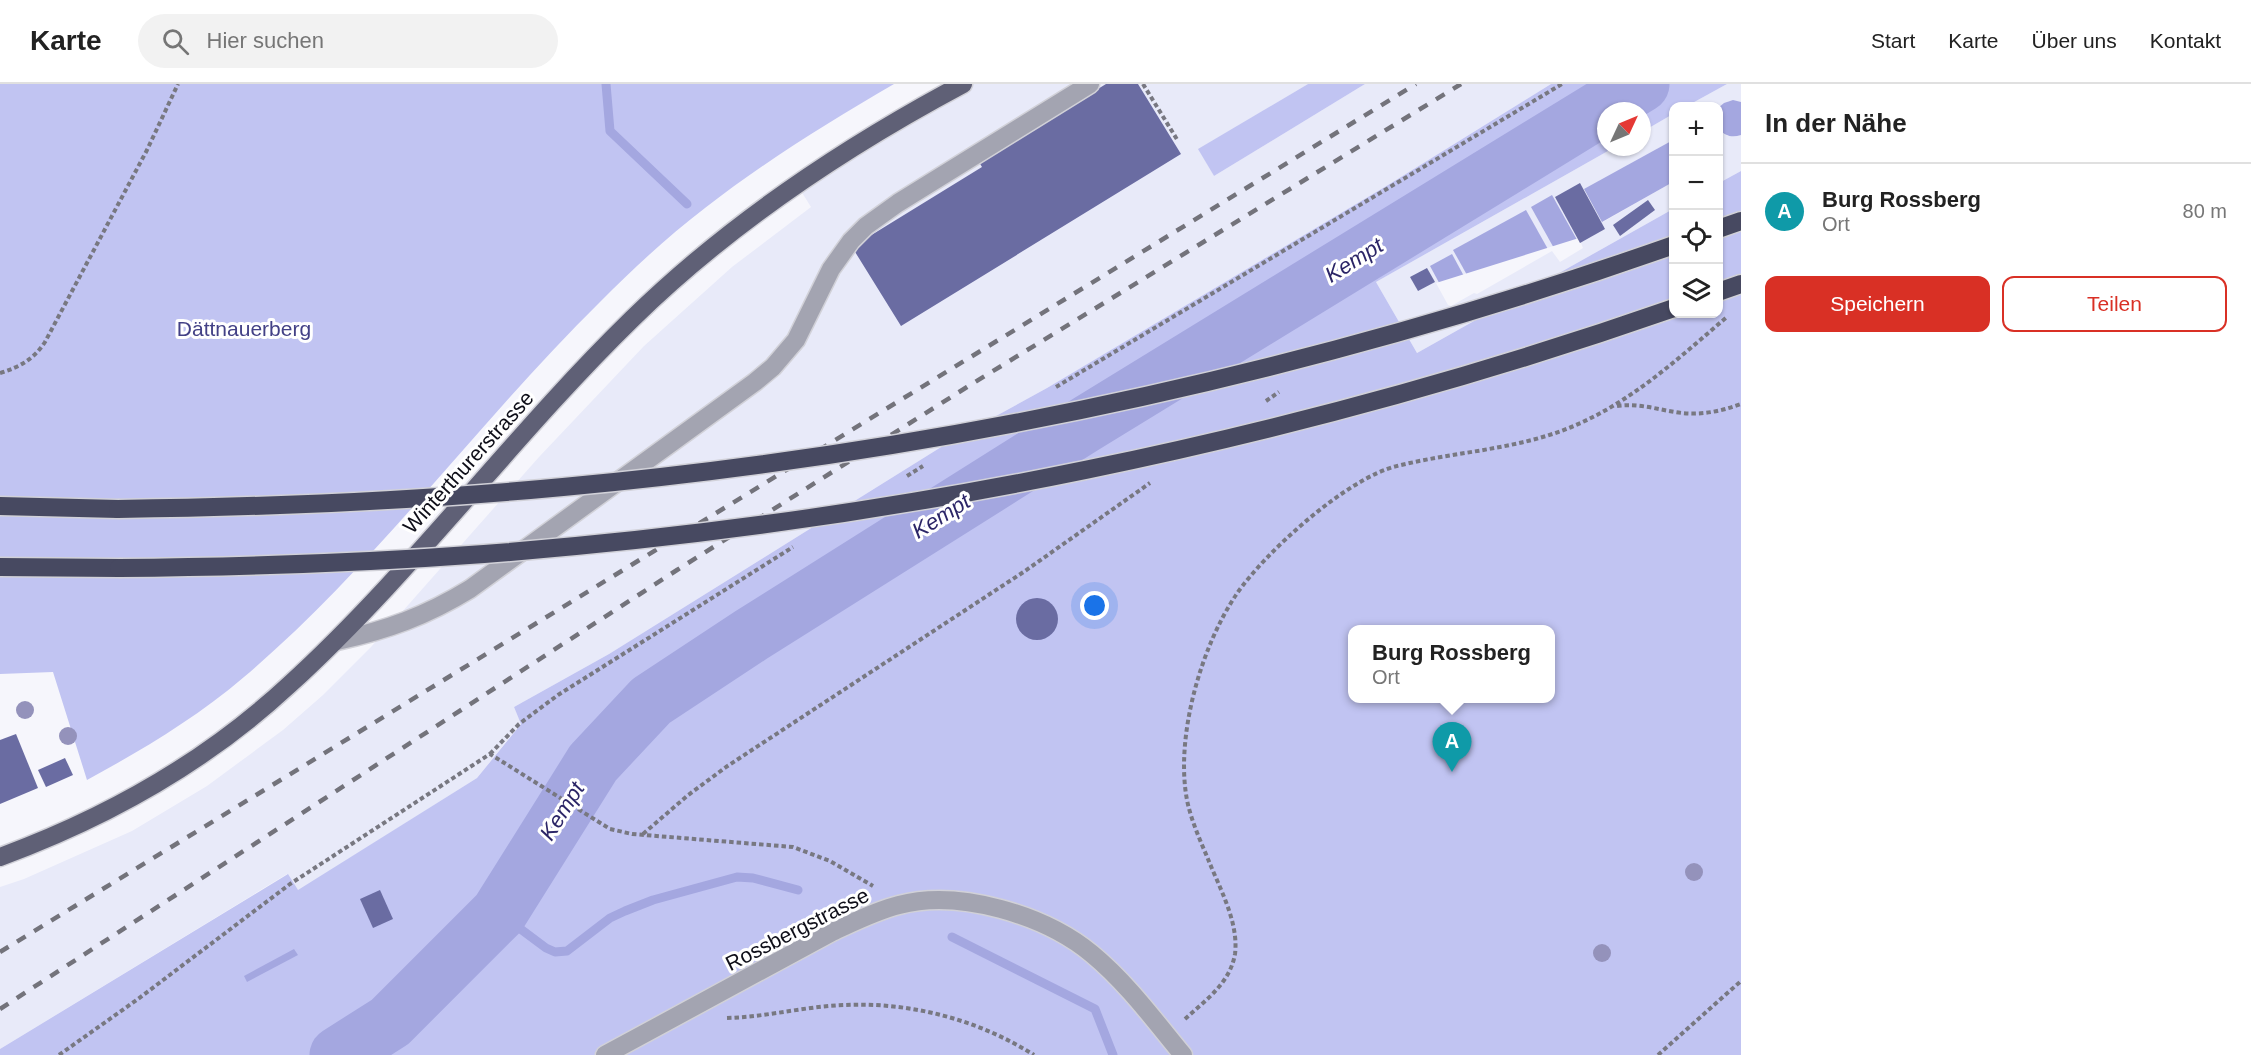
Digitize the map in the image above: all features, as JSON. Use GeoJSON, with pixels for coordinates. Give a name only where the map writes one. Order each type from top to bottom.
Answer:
{"type":"FeatureCollection","features":[{"type":"Feature","properties":{"kind":"highway"},"geometry":{"type":"LineString","coordinates":[[1723,228],[1741,221]]}},
{"type":"Feature","properties":{"kind":"highway"},"geometry":{"type":"LineString","coordinates":[[0,507],[309,505],[480,494],[650,478],[901,443],[1122,400],[1318,353],[1483,307],[1669,247]]}},
{"type":"Feature","properties":{"kind":"highway"},"geometry":{"type":"LineString","coordinates":[[1723,291],[1741,284]]}},
{"type":"Feature","properties":{"kind":"highway"},"geometry":{"type":"LineString","coordinates":[[0,567],[118,568],[312,564],[495,553],[657,538],[912,502],[1082,470],[1260,429],[1438,382],[1582,339],[1669,310]]}},
{"type":"Feature","properties":{"kind":"main road","name":"Winterthurerstrasse"},"geometry":{"type":"LineString","coordinates":[[0,856],[79,825],[132,799],[178,770],[256,714],[336,641],[578,374],[669,283],[736,227],[796,183],[882,129],[963,84]]}},
{"type":"Feature","properties":{"kind":"street"},"geometry":{"type":"LineString","coordinates":[[336,641],[409,621],[470,589],[755,382],[773,367],[796,340],[831,269],[851,241],[866,226],[898,203],[1090,84]]}},
{"type":"Feature","properties":{"kind":"street","name":"Rossbergstrasse"},"geometry":{"type":"LineString","coordinates":[[605,1055],[832,932],[870,914],[901,904],[928,901],[984,905],[1046,925],[1069,937],[1111,971],[1183,1055]]}},
{"type":"Feature","properties":{"kind":"path"},"geometry":{"type":"LineString","coordinates":[[0,373],[27,362],[38,353],[45,342],[147,150],[178,84]]}},
{"type":"Feature","properties":{"kind":"path"},"geometry":{"type":"LineString","coordinates":[[1143,84],[1178,141]]}},
{"type":"Feature","properties":{"kind":"path"},"geometry":{"type":"LineString","coordinates":[[1167,1036],[1218,989],[1232,966],[1235,945],[1229,914],[1192,819],[1187,800],[1184,768],[1190,717],[1206,652],[1236,595],[1258,566],[1335,500],[1379,472],[1397,466],[1531,441],[1576,425],[1614,407],[1645,385],[1732,313]]}},
{"type":"Feature","properties":{"kind":"path"},"geometry":{"type":"LineString","coordinates":[[1261,405],[1280,392]]}},
{"type":"Feature","properties":{"kind":"path"},"geometry":{"type":"LineString","coordinates":[[1614,407],[1635,405],[1678,413],[1707,414],[1741,405]]}},
{"type":"Feature","properties":{"kind":"path"},"geometry":{"type":"LineString","coordinates":[[643,835],[687,795],[726,767],[1025,571],[1160,476]]}},
{"type":"Feature","properties":{"kind":"path"},"geometry":{"type":"LineString","coordinates":[[59,1055],[298,879],[490,754],[601,824],[621,832],[793,847],[830,861],[901,904]]}},
{"type":"Feature","properties":{"kind":"path"},"geometry":{"type":"LineString","coordinates":[[1658,1055],[1741,981]]}},
{"type":"Feature","properties":{"kind":"path"},"geometry":{"type":"LineString","coordinates":[[721,1018],[845,1005],[899,1008],[931,1013],[969,1023],[1006,1038],[1034,1055]]}},
{"type":"Feature","properties":{"kind":"shaded area"},"geometry":{"type":"Polygon","coordinates":[[[963,84],[1308,84],[1199,149],[1214,176],[1365,84],[1551,84],[1388,185],[1047,388],[954,439],[609,654],[514,707],[521,723],[477,778],[298,891],[287,874],[0,1049],[0,887],[24,879],[132,831],[207,786],[283,730],[323,695],[371,647],[539,457],[644,346],[732,267],[811,207],[796,183],[963,84]]]}},
{"type":"Feature","properties":{"kind":"shaded area"},"geometry":{"type":"Polygon","coordinates":[[[1727,84],[1741,84],[1741,102],[1729,101],[1723,105],[1723,102],[1694,102],[1727,84]]]}},
{"type":"Feature","properties":{"kind":"shaded area"},"geometry":{"type":"Polygon","coordinates":[[[1733,100],[1741,102],[1741,135],[1732,136],[1723,132],[1724,103],[1733,100]]]}},
{"type":"Feature","properties":{"kind":"shaded area"},"geometry":{"type":"Polygon","coordinates":[[[1669,116],[1669,142],[1651,152],[1651,127],[1669,116]]]}},
{"type":"Feature","properties":{"kind":"shaded area"},"geometry":{"type":"Polygon","coordinates":[[[1723,132],[1728,136],[1741,135],[1741,171],[1723,181],[1723,132]]]}},
{"type":"Feature","properties":{"kind":"shaded area"},"geometry":{"type":"Polygon","coordinates":[[[1669,142],[1669,184],[1602,222],[1584,189],[1644,156],[1651,156],[1651,152],[1669,142]]]}},
{"type":"Feature","properties":{"kind":"shaded area"},"geometry":{"type":"Polygon","coordinates":[[[1599,156],[1645,156],[1584,190],[1603,222],[1669,184],[1669,211],[1417,353],[1376,282],[1599,156]]]}},
{"type":"Feature","properties":{"kind":"shaded area"},"geometry":{"type":"Polygon","coordinates":[[[1552,195],[1581,247],[1560,259],[1531,207],[1552,195]]]}},
{"type":"Feature","properties":{"kind":"shaded area"},"geometry":{"type":"Polygon","coordinates":[[[1526,210],[1549,251],[1476,291],[1453,250],[1526,210]]]}},
{"type":"Feature","properties":{"kind":"shaded area"},"geometry":{"type":"Polygon","coordinates":[[[1452,254],[1472,291],[1450,303],[1430,266],[1452,254]]]}},
{"type":"Feature","properties":{"kind":"shaded area"},"geometry":{"type":"Polygon","coordinates":[[[294,949],[298,955],[247,982],[244,976],[294,949]]]}},
{"type":"Feature","properties":{"kind":"green space","name":"Dättnauerberg"},"geometry":{"type":"Polygon","coordinates":[[[0,84],[894,84],[821,128],[727,191],[664,241],[555,348],[382,541],[292,634],[226,692],[188,720],[87,780],[53,672],[0,674],[0,84]]]}},
{"type":"Feature","properties":{"kind":"green space"},"geometry":{"type":"Polygon","coordinates":[[[1308,84],[1365,84],[1214,176],[1198,149],[1308,84]]]}},
{"type":"Feature","properties":{"kind":"green space"},"geometry":{"type":"Polygon","coordinates":[[[1551,84],[1727,84],[1694,102],[1669,102],[1669,116],[1651,127],[1651,102],[1597,102],[1597,156],[1599,156],[1376,282],[1417,353],[1669,211],[1669,318],[1723,318],[1723,181],[1741,171],[1741,1055],[0,1055],[0,1049],[288,874],[298,890],[477,778],[521,724],[514,707],[609,654],[954,439],[1047,388],[1388,185],[1551,84]]]}},
{"type":"Feature","properties":{"kind":"pier"},"geometry":{"type":"Polygon","coordinates":[[[1579,238],[1583,248],[1560,262],[1552,251],[1477,294],[1474,293],[1451,306],[1448,305],[1436,283],[1579,238]]]}},
{"type":"Feature","properties":{"kind":"building"},"geometry":{"type":"Polygon","coordinates":[[[1106,84],[1138,84],[1181,154],[901,326],[852,247],[982,167],[979,162],[1106,84]]]}},
{"type":"Feature","properties":{"kind":"building"},"geometry":{"type":"Polygon","coordinates":[[[1580,183],[1605,229],[1580,243],[1555,197],[1580,183]]]}},
{"type":"Feature","properties":{"kind":"building"},"geometry":{"type":"Polygon","coordinates":[[[1648,200],[1655,210],[1620,236],[1613,225],[1648,200]]]}},
{"type":"Feature","properties":{"kind":"building"},"geometry":{"type":"Polygon","coordinates":[[[1427,268],[1435,282],[1418,291],[1410,277],[1427,268]]]}},
{"type":"Feature","properties":{"kind":"building"},"geometry":{"type":"Polygon","coordinates":[[[1037,598],[1045,599],[1052,604],[1057,611],[1057,627],[1052,634],[1045,639],[1037,640],[1029,639],[1022,634],[1017,627],[1016,619],[1017,611],[1022,604],[1029,599],[1037,598]]]}},
{"type":"Feature","properties":{"kind":"building"},"geometry":{"type":"Polygon","coordinates":[[[16,734],[38,788],[0,804],[0,740],[16,734]]]}},
{"type":"Feature","properties":{"kind":"building"},"geometry":{"type":"Polygon","coordinates":[[[65,758],[73,775],[46,787],[38,770],[65,758]]]}},
{"type":"Feature","properties":{"kind":"building"},"geometry":{"type":"Polygon","coordinates":[[[380,890],[393,919],[373,928],[360,899],[380,890]]]}},
{"type":"Feature","properties":{"kind":"waterway"},"geometry":{"type":"LineString","coordinates":[[606,84],[610,131],[687,204]]}},
{"type":"Feature","properties":{"kind":"waterway","name":"Kempt"},"geometry":{"type":"LineString","coordinates":[[338,1055],[390,1022],[499,913],[593,763],[651,701],[751,635],[1083,426],[1641,84]]}},
{"type":"Feature","properties":{"kind":"waterway"},"geometry":{"type":"LineString","coordinates":[[499,913],[546,948],[555,952],[567,951],[610,918],[625,911],[653,900],[737,877],[753,878],[798,890]]}},
{"type":"Feature","properties":{"kind":"waterway"},"geometry":{"type":"LineString","coordinates":[[952,937],[1095,1009],[1113,1055]]}},
{"type":"Feature","properties":{"kind":"railway"},"geometry":{"type":"LineString","coordinates":[[0,952],[1416,84]]}},
{"type":"Feature","properties":{"kind":"railway"},"geometry":{"type":"LineString","coordinates":[[0,1009],[677,570],[967,387],[1461,84]]}},
{"type":"Feature","properties":{"kind":"place","name":"Burg Rossberg"},"geometry":{"type":"Point","coordinates":[1452,772]}}]}
